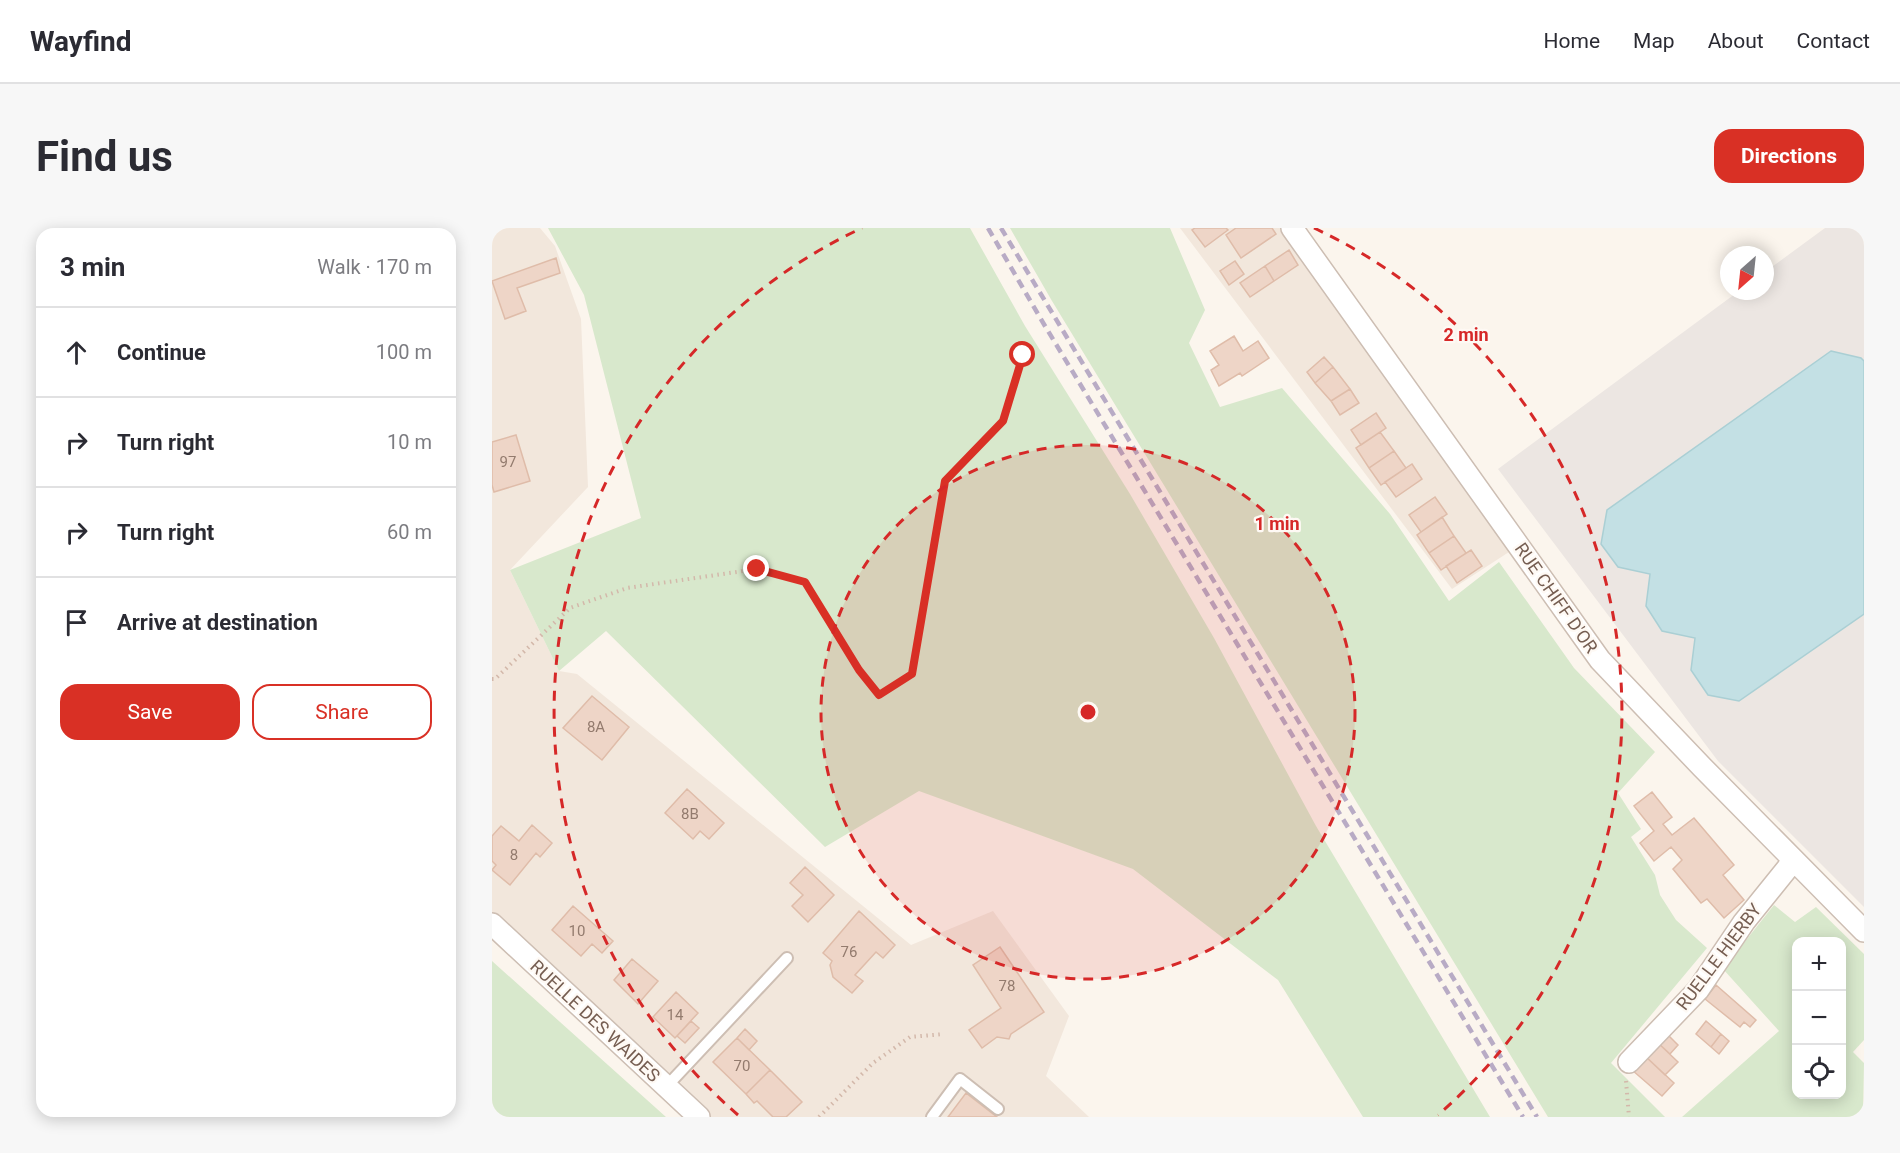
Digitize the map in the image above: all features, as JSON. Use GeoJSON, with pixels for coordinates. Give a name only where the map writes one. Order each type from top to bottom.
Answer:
{"type":"FeatureCollection","features":[{"type":"Feature","properties":{"kind":"street","name":"RUE CHIFF D'OR"},"geometry":{"type":"LineString","coordinates":[[1292,228],[1600,660],[1864,931]]}},
{"type":"Feature","properties":{"kind":"street","name":"RUELLE HIERBY"},"geometry":{"type":"LineString","coordinates":[[1629,1062],[1698,990],[1744,922],[1794,860]]}},
{"type":"Feature","properties":{"kind":"street","name":"RUELLE DES WAIDES"},"geometry":{"type":"LineString","coordinates":[[492,924],[699,1117]]}},
{"type":"Feature","properties":{"kind":"lane"},"geometry":{"type":"LineString","coordinates":[[666,1087],[787,958]]}},
{"type":"Feature","properties":{"kind":"lane"},"geometry":{"type":"LineString","coordinates":[[932,1117],[960,1079],[998,1109]]}},
{"type":"Feature","properties":{"kind":"path"},"geometry":{"type":"LineString","coordinates":[[492,679],[570,608],[627,588],[757,569],[805,582],[859,670],[879,695],[912,674],[945,481],[1003,421],[1023,355]]}},
{"type":"Feature","properties":{"kind":"path"},"geometry":{"type":"LineString","coordinates":[[819,1117],[873,1063],[910,1036],[944,1034]]}},
{"type":"Feature","properties":{"kind":"path"},"geometry":{"type":"LineString","coordinates":[[1629,1062],[1626,1075],[1629,1117]]}},
{"type":"Feature","properties":{"kind":"shaded area"},"geometry":{"type":"Polygon","coordinates":[[[492,228],[540,228],[555,246],[581,319],[588,487],[510,570],[559,671],[577,674],[911,945],[993,911],[1069,1016],[1046,1076],[1089,1117],[705,1117],[492,936],[492,228]]]}},
{"type":"Feature","properties":{"kind":"shaded area"},"geometry":{"type":"Polygon","coordinates":[[[1180,228],[1302,228],[1526,541],[1452,589],[1180,228]]]}},
{"type":"Feature","properties":{"kind":"shaded area"},"geometry":{"type":"Polygon","coordinates":[[[1825,228],[1864,228],[1864,907],[1718,761],[1498,469],[1727,300],[1774,300],[1774,265],[1825,228]]]}},
{"type":"Feature","properties":{"kind":"green space"},"geometry":{"type":"Polygon","coordinates":[[[548,228],[970,228],[1025,326],[1130,494],[1214,638],[1316,826],[1490,1117],[1363,1117],[1278,980],[1133,869],[919,791],[825,847],[606,631],[559,671],[510,570],[641,518],[584,295],[548,228]]]}},
{"type":"Feature","properties":{"kind":"green space"},"geometry":{"type":"Polygon","coordinates":[[[1010,228],[1170,228],[1205,310],[1189,343],[1220,407],[1282,388],[1390,514],[1449,601],[1499,562],[1574,668],[1655,752],[1618,793],[1641,829],[1631,837],[1655,875],[1660,895],[1676,920],[1707,948],[1611,1063],[1665,1117],[1548,1117],[1052,301],[1010,228]]]}},
{"type":"Feature","properties":{"kind":"green space"},"geometry":{"type":"Polygon","coordinates":[[[1774,905],[1795,922],[1816,907],[1864,954],[1864,1040],[1853,1052],[1864,1063],[1863,1117],[1682,1117],[1779,1031],[1723,969],[1774,905]]]}},
{"type":"Feature","properties":{"kind":"green space"},"geometry":{"type":"Polygon","coordinates":[[[492,961],[666,1117],[492,1117],[492,961]]]}},
{"type":"Feature","properties":{"kind":"water"},"geometry":{"type":"Polygon","coordinates":[[[1831,351],[1861,358],[1864,361],[1864,614],[1739,701],[1708,695],[1691,670],[1695,638],[1662,631],[1646,606],[1650,574],[1618,567],[1601,544],[1607,510],[1831,351]]]}},
{"type":"Feature","properties":{"kind":"building"},"geometry":{"type":"Polygon","coordinates":[[[1195,228],[1226,228],[1228,230],[1205,247],[1192,230],[1195,228]]]}},
{"type":"Feature","properties":{"kind":"building"},"geometry":{"type":"Polygon","coordinates":[[[1236,228],[1272,228],[1276,234],[1241,258],[1226,235],[1236,228]]]}},
{"type":"Feature","properties":{"kind":"building"},"geometry":{"type":"Polygon","coordinates":[[[1289,250],[1298,265],[1274,281],[1265,266],[1289,250]]]}},
{"type":"Feature","properties":{"kind":"building"},"geometry":{"type":"Polygon","coordinates":[[[556,258],[560,273],[517,288],[526,311],[505,319],[492,281],[556,258]]]}},
{"type":"Feature","properties":{"kind":"building"},"geometry":{"type":"Polygon","coordinates":[[[1235,261],[1244,274],[1229,285],[1220,271],[1235,261]]]}},
{"type":"Feature","properties":{"kind":"building"},"geometry":{"type":"Polygon","coordinates":[[[1265,266],[1274,281],[1250,297],[1240,283],[1265,266]]]}},
{"type":"Feature","properties":{"kind":"building"},"geometry":{"type":"Polygon","coordinates":[[[1234,336],[1243,351],[1258,341],[1269,358],[1242,376],[1240,373],[1219,386],[1211,370],[1219,365],[1210,351],[1234,336]]]}},
{"type":"Feature","properties":{"kind":"building"},"geometry":{"type":"Polygon","coordinates":[[[1324,357],[1333,367],[1315,383],[1307,372],[1324,357]]]}},
{"type":"Feature","properties":{"kind":"building"},"geometry":{"type":"Polygon","coordinates":[[[1333,367],[1350,389],[1331,401],[1315,383],[1333,367]]]}},
{"type":"Feature","properties":{"kind":"building"},"geometry":{"type":"Polygon","coordinates":[[[1350,389],[1359,403],[1340,415],[1331,401],[1350,389]]]}},
{"type":"Feature","properties":{"kind":"building"},"geometry":{"type":"Polygon","coordinates":[[[1376,413],[1386,428],[1361,445],[1351,430],[1376,413]]]}},
{"type":"Feature","properties":{"kind":"building"},"geometry":{"type":"Polygon","coordinates":[[[1380,432],[1394,451],[1369,468],[1356,448],[1380,432]]]}},
{"type":"Feature","properties":{"kind":"building"},"geometry":{"type":"Polygon","coordinates":[[[516,435],[530,481],[494,492],[492,442],[516,435]]]}},
{"type":"Feature","properties":{"kind":"building"},"geometry":{"type":"Polygon","coordinates":[[[1394,451],[1406,468],[1381,485],[1369,468],[1394,451]]]}},
{"type":"Feature","properties":{"kind":"building"},"geometry":{"type":"Polygon","coordinates":[[[1412,464],[1422,479],[1396,497],[1385,482],[1412,464]]]}},
{"type":"Feature","properties":{"kind":"building"},"geometry":{"type":"Polygon","coordinates":[[[1435,497],[1447,514],[1421,532],[1409,515],[1435,497]]]}},
{"type":"Feature","properties":{"kind":"building"},"geometry":{"type":"Polygon","coordinates":[[[1442,517],[1454,536],[1429,553],[1417,535],[1442,517]]]}},
{"type":"Feature","properties":{"kind":"building"},"geometry":{"type":"Polygon","coordinates":[[[1454,536],[1466,553],[1441,570],[1429,553],[1454,536]]]}},
{"type":"Feature","properties":{"kind":"building"},"geometry":{"type":"Polygon","coordinates":[[[1471,550],[1482,566],[1457,583],[1446,566],[1471,550]]]}},
{"type":"Feature","properties":{"kind":"building"},"geometry":{"type":"Polygon","coordinates":[[[592,696],[629,727],[602,760],[563,728],[592,696]]]}},
{"type":"Feature","properties":{"kind":"building"},"geometry":{"type":"Polygon","coordinates":[[[687,789],[724,823],[709,839],[700,831],[693,839],[665,813],[687,789]]]}},
{"type":"Feature","properties":{"kind":"building"},"geometry":{"type":"Polygon","coordinates":[[[1652,792],[1672,817],[1663,824],[1672,835],[1694,818],[1734,865],[1723,875],[1744,900],[1724,918],[1707,899],[1701,903],[1673,869],[1682,860],[1671,847],[1654,861],[1640,843],[1654,831],[1634,806],[1652,792]]]}},
{"type":"Feature","properties":{"kind":"building"},"geometry":{"type":"Polygon","coordinates":[[[532,825],[552,843],[540,857],[536,853],[510,885],[492,870],[496,865],[492,861],[492,836],[501,826],[519,841],[532,825]]]}},
{"type":"Feature","properties":{"kind":"building"},"geometry":{"type":"Polygon","coordinates":[[[805,867],[834,895],[808,922],[792,906],[803,895],[790,883],[805,867]]]}},
{"type":"Feature","properties":{"kind":"building"},"geometry":{"type":"Polygon","coordinates":[[[573,906],[613,941],[602,953],[592,944],[581,956],[552,930],[573,906]]]}},
{"type":"Feature","properties":{"kind":"building"},"geometry":{"type":"Polygon","coordinates":[[[859,911],[895,945],[883,958],[876,952],[855,975],[863,981],[852,993],[833,977],[830,965],[832,961],[823,953],[859,911]]]}},
{"type":"Feature","properties":{"kind":"building"},"geometry":{"type":"Polygon","coordinates":[[[1000,947],[1044,1012],[1011,1034],[1009,1039],[997,1037],[982,1048],[969,1030],[1001,1008],[973,965],[1000,947]]]}},
{"type":"Feature","properties":{"kind":"building"},"geometry":{"type":"Polygon","coordinates":[[[632,959],[658,981],[638,1004],[614,980],[632,959]]]}},
{"type":"Feature","properties":{"kind":"building"},"geometry":{"type":"Polygon","coordinates":[[[1716,985],[1756,1020],[1750,1027],[1744,1022],[1740,1027],[1705,999],[1716,985]]]}},
{"type":"Feature","properties":{"kind":"building"},"geometry":{"type":"Polygon","coordinates":[[[676,992],[698,1013],[675,1038],[653,1017],[676,992]]]}},
{"type":"Feature","properties":{"kind":"building"},"geometry":{"type":"Polygon","coordinates":[[[691,1021],[699,1028],[685,1043],[677,1036],[691,1021]]]}},
{"type":"Feature","properties":{"kind":"building"},"geometry":{"type":"Polygon","coordinates":[[[1706,1021],[1721,1034],[1711,1047],[1696,1034],[1706,1021]]]}},
{"type":"Feature","properties":{"kind":"building"},"geometry":{"type":"Polygon","coordinates":[[[745,1029],[757,1041],[749,1050],[737,1038],[745,1029]]]}},
{"type":"Feature","properties":{"kind":"building"},"geometry":{"type":"Polygon","coordinates":[[[1665,1032],[1678,1045],[1670,1054],[1656,1041],[1665,1032]]]}},
{"type":"Feature","properties":{"kind":"building"},"geometry":{"type":"Polygon","coordinates":[[[1721,1034],[1729,1041],[1719,1054],[1711,1047],[1721,1034]]]}},
{"type":"Feature","properties":{"kind":"building"},"geometry":{"type":"Polygon","coordinates":[[[737,1038],[770,1070],[746,1094],[713,1062],[737,1038]]]}},
{"type":"Feature","properties":{"kind":"building"},"geometry":{"type":"Polygon","coordinates":[[[1656,1041],[1678,1062],[1665,1075],[1644,1055],[1656,1041]]]}},
{"type":"Feature","properties":{"kind":"building"},"geometry":{"type":"Polygon","coordinates":[[[1644,1055],[1674,1083],[1662,1096],[1632,1070],[1644,1055]]]}},
{"type":"Feature","properties":{"kind":"building"},"geometry":{"type":"Polygon","coordinates":[[[770,1070],[802,1102],[786,1117],[773,1117],[757,1101],[754,1103],[746,1094],[770,1070]]]}},
{"type":"Feature","properties":{"kind":"building"},"geometry":{"type":"Polygon","coordinates":[[[966,1093],[997,1117],[948,1117],[966,1093]]]}},
{"type":"Feature","properties":{"kind":"railway"},"geometry":{"type":"LineString","coordinates":[[988,228],[1523,1117]]}},
{"type":"Feature","properties":{"kind":"railway"},"geometry":{"type":"LineString","coordinates":[[1001,228],[1537,1117]]}},
{"type":"Feature","properties":{"kind":"route"},"geometry":{"type":"LineString","coordinates":[[757,569],[805,582],[859,670],[879,695],[912,674],[945,481],[1003,421],[1023,355]]}}]}
